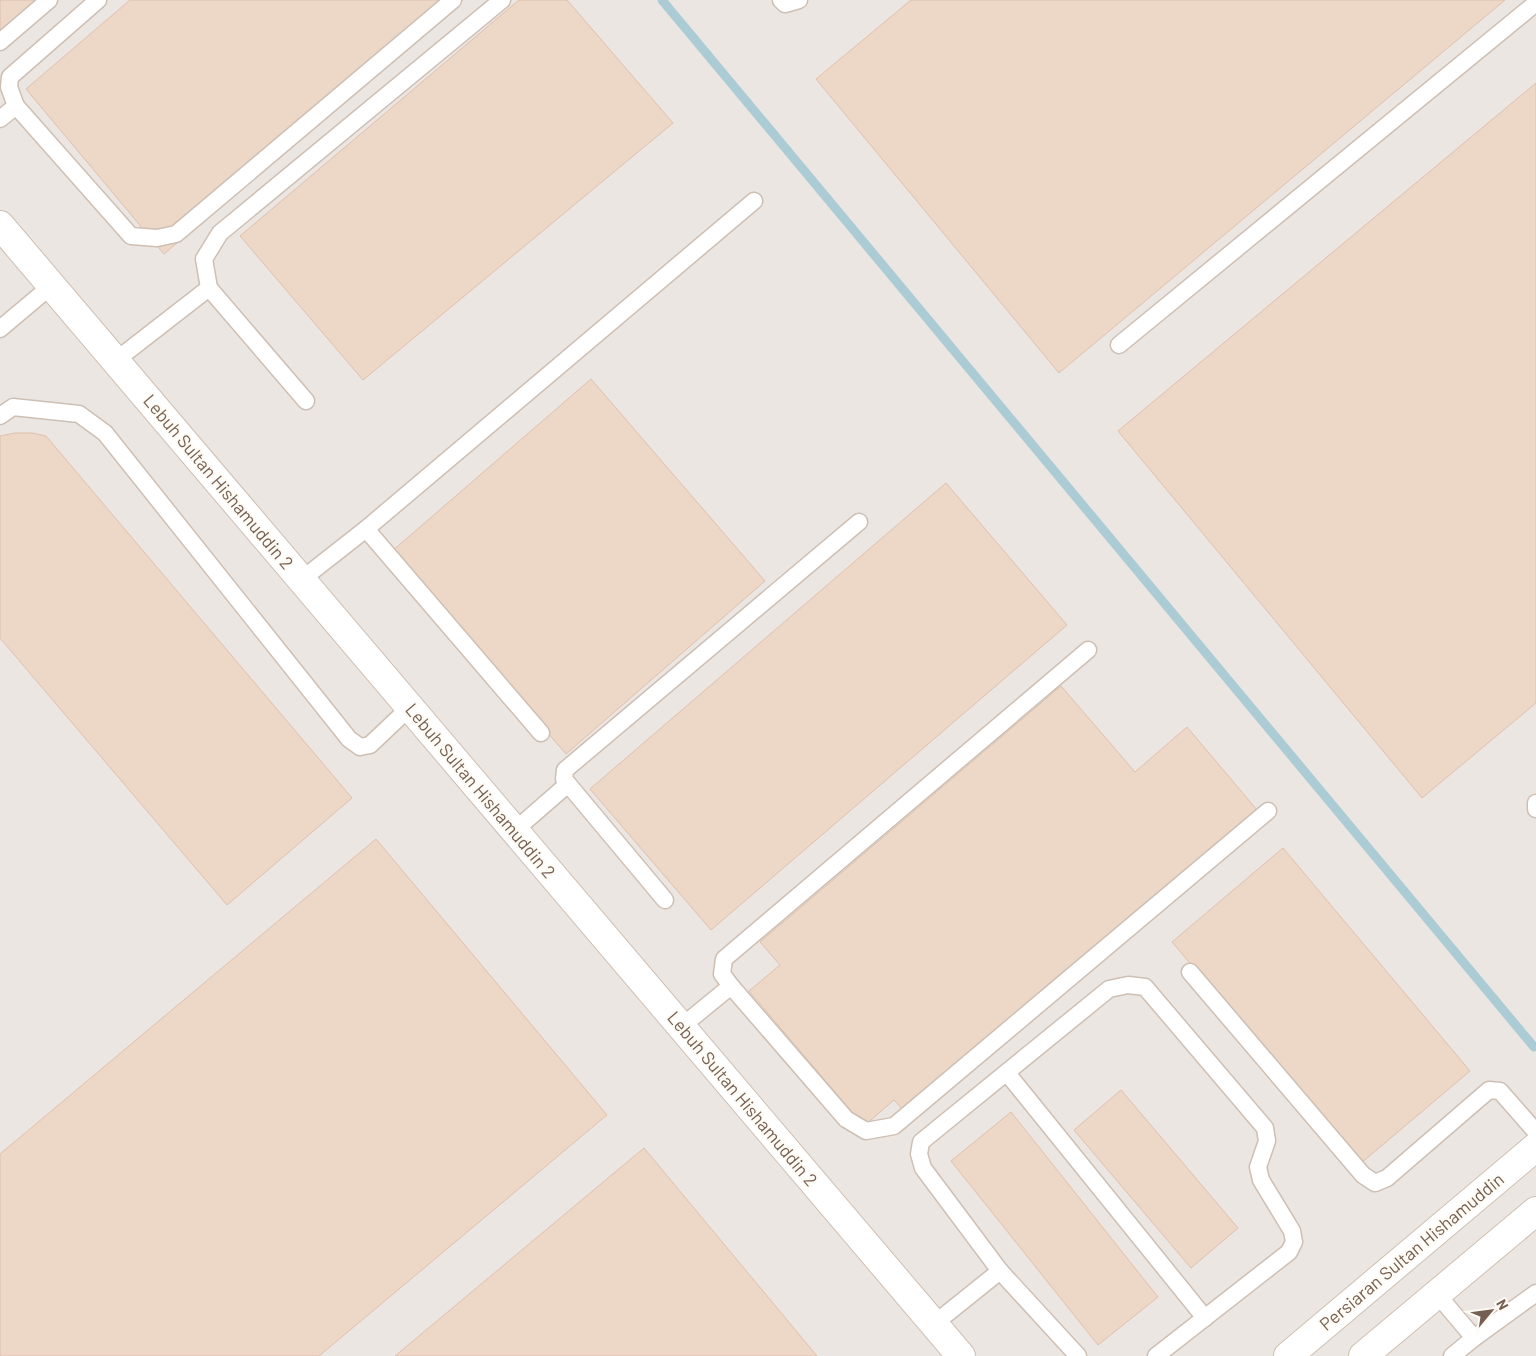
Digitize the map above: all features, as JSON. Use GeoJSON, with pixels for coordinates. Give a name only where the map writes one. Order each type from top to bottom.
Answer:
{"type":"FeatureCollection","features":[{"type":"Feature","properties":{"kind":"street","name":"Lebuh Sultan Hishamuddin 2"},"geometry":{"type":"LineString","coordinates":[[0,224],[961,1356]]}},
{"type":"Feature","properties":{"kind":"street","name":"Persiaran Sultan Hishamuddin"},"geometry":{"type":"LineString","coordinates":[[1288,1356],[1536,1147]]}},
{"type":"Feature","properties":{"kind":"street"},"geometry":{"type":"LineString","coordinates":[[1363,1356],[1536,1211]]}},
{"type":"Feature","properties":{"kind":"lane"},"geometry":{"type":"LineString","coordinates":[[0,42],[49,0]]}},
{"type":"Feature","properties":{"kind":"lane"},"geometry":{"type":"LineString","coordinates":[[98,0],[10,77],[9,87],[16,106],[131,236],[157,238],[176,234],[453,0]]}},
{"type":"Feature","properties":{"kind":"lane"},"geometry":{"type":"LineString","coordinates":[[306,401],[209,288],[204,259],[220,233],[502,0]]}},
{"type":"Feature","properties":{"kind":"lane"},"geometry":{"type":"LineString","coordinates":[[781,0],[785,4],[799,0]]}},
{"type":"Feature","properties":{"kind":"lane"},"geometry":{"type":"LineString","coordinates":[[1119,345],[1536,3]]}},
{"type":"Feature","properties":{"kind":"lane"},"geometry":{"type":"LineString","coordinates":[[0,119],[16,106]]}},
{"type":"Feature","properties":{"kind":"lane"},"geometry":{"type":"LineString","coordinates":[[301,580],[366,529],[754,200]]}},
{"type":"Feature","properties":{"kind":"lane"},"geometry":{"type":"LineString","coordinates":[[0,329],[51,286]]}},
{"type":"Feature","properties":{"kind":"lane"},"geometry":{"type":"LineString","coordinates":[[115,361],[209,288]]}},
{"type":"Feature","properties":{"kind":"lane"},"geometry":{"type":"LineString","coordinates":[[0,416],[13,407],[79,414],[105,433],[349,738],[360,747],[370,745],[409,708]]}},
{"type":"Feature","properties":{"kind":"lane"},"geometry":{"type":"LineString","coordinates":[[664,900],[564,779],[565,770],[859,522]]}},
{"type":"Feature","properties":{"kind":"lane"},"geometry":{"type":"LineString","coordinates":[[366,529],[541,733]]}},
{"type":"Feature","properties":{"kind":"lane"},"geometry":{"type":"LineString","coordinates":[[1088,650],[724,959],[722,974],[731,986],[846,1119],[866,1131],[894,1126],[1268,811]]}},
{"type":"Feature","properties":{"kind":"lane"},"geometry":{"type":"LineString","coordinates":[[514,831],[568,784]]}},
{"type":"Feature","properties":{"kind":"lane"},"geometry":{"type":"LineString","coordinates":[[1536,803],[1536,809]]}},
{"type":"Feature","properties":{"kind":"lane"},"geometry":{"type":"LineString","coordinates":[[1190,972],[1363,1175],[1375,1183],[1388,1178],[1489,1090],[1500,1091],[1536,1132]]}},
{"type":"Feature","properties":{"kind":"lane"},"geometry":{"type":"LineString","coordinates":[[1078,1356],[1000,1271],[923,1168],[919,1154],[921,1142],[1110,989],[1128,985],[1144,987],[1265,1128],[1267,1141],[1258,1167],[1261,1180],[1292,1231],[1294,1242],[1289,1252],[1156,1356]]}},
{"type":"Feature","properties":{"kind":"lane"},"geometry":{"type":"LineString","coordinates":[[681,1027],[731,986]]}},
{"type":"Feature","properties":{"kind":"lane"},"geometry":{"type":"LineString","coordinates":[[1007,1073],[1205,1318]]}},
{"type":"Feature","properties":{"kind":"lane"},"geometry":{"type":"LineString","coordinates":[[934,1324],[1000,1271]]}},
{"type":"Feature","properties":{"kind":"lane"},"geometry":{"type":"LineString","coordinates":[[1452,1356],[1536,1293]]}},
{"type":"Feature","properties":{"kind":"lane"},"geometry":{"type":"LineString","coordinates":[[1437,1294],[1474,1338]]}},
{"type":"Feature","properties":{"kind":"shaded area"},"geometry":{"type":"Polygon","coordinates":[[[0,0],[1536,0],[1536,1356],[0,1356],[0,0]]]}},
{"type":"Feature","properties":{"kind":"building"},"geometry":{"type":"Polygon","coordinates":[[[0,0],[45,0],[0,38],[0,0]]]}},
{"type":"Feature","properties":{"kind":"building"},"geometry":{"type":"Polygon","coordinates":[[[130,0],[463,0],[164,254],[26,89],[130,0]]]}},
{"type":"Feature","properties":{"kind":"building"},"geometry":{"type":"Polygon","coordinates":[[[519,0],[567,0],[673,123],[363,380],[240,236],[519,0]]]}},
{"type":"Feature","properties":{"kind":"building"},"geometry":{"type":"Polygon","coordinates":[[[911,0],[1505,0],[1059,373],[816,79],[911,0]]]}},
{"type":"Feature","properties":{"kind":"building"},"geometry":{"type":"Polygon","coordinates":[[[1536,83],[1536,703],[1422,798],[1118,431],[1536,83]]]}},
{"type":"Feature","properties":{"kind":"building"},"geometry":{"type":"Polygon","coordinates":[[[591,379],[765,581],[566,754],[391,552],[591,379]]]}},
{"type":"Feature","properties":{"kind":"building"},"geometry":{"type":"Polygon","coordinates":[[[15,433],[32,433],[46,436],[352,798],[227,905],[0,638],[0,436],[15,433]]]}},
{"type":"Feature","properties":{"kind":"building"},"geometry":{"type":"Polygon","coordinates":[[[946,483],[1067,625],[711,930],[590,789],[946,483]]]}},
{"type":"Feature","properties":{"kind":"building"},"geometry":{"type":"Polygon","coordinates":[[[1061,686],[1135,772],[1187,727],[1257,810],[904,1111],[894,1100],[864,1126],[749,991],[780,965],[760,942],[1061,686]]]}},
{"type":"Feature","properties":{"kind":"building"},"geometry":{"type":"Polygon","coordinates":[[[376,839],[607,1115],[319,1356],[0,1356],[0,1154],[376,839]]]}},
{"type":"Feature","properties":{"kind":"building"},"geometry":{"type":"Polygon","coordinates":[[[1283,848],[1470,1071],[1360,1164],[1172,942],[1283,848]]]}},
{"type":"Feature","properties":{"kind":"building"},"geometry":{"type":"Polygon","coordinates":[[[1121,1090],[1238,1228],[1191,1268],[1074,1130],[1121,1090]]]}},
{"type":"Feature","properties":{"kind":"building"},"geometry":{"type":"Polygon","coordinates":[[[1011,1112],[1158,1297],[1098,1345],[951,1161],[1011,1112]]]}},
{"type":"Feature","properties":{"kind":"building"},"geometry":{"type":"Polygon","coordinates":[[[644,1148],[817,1356],[395,1356],[644,1148]]]}},
{"type":"Feature","properties":{"kind":"waterway"},"geometry":{"type":"LineString","coordinates":[[662,0],[1534,1047]]}}]}
